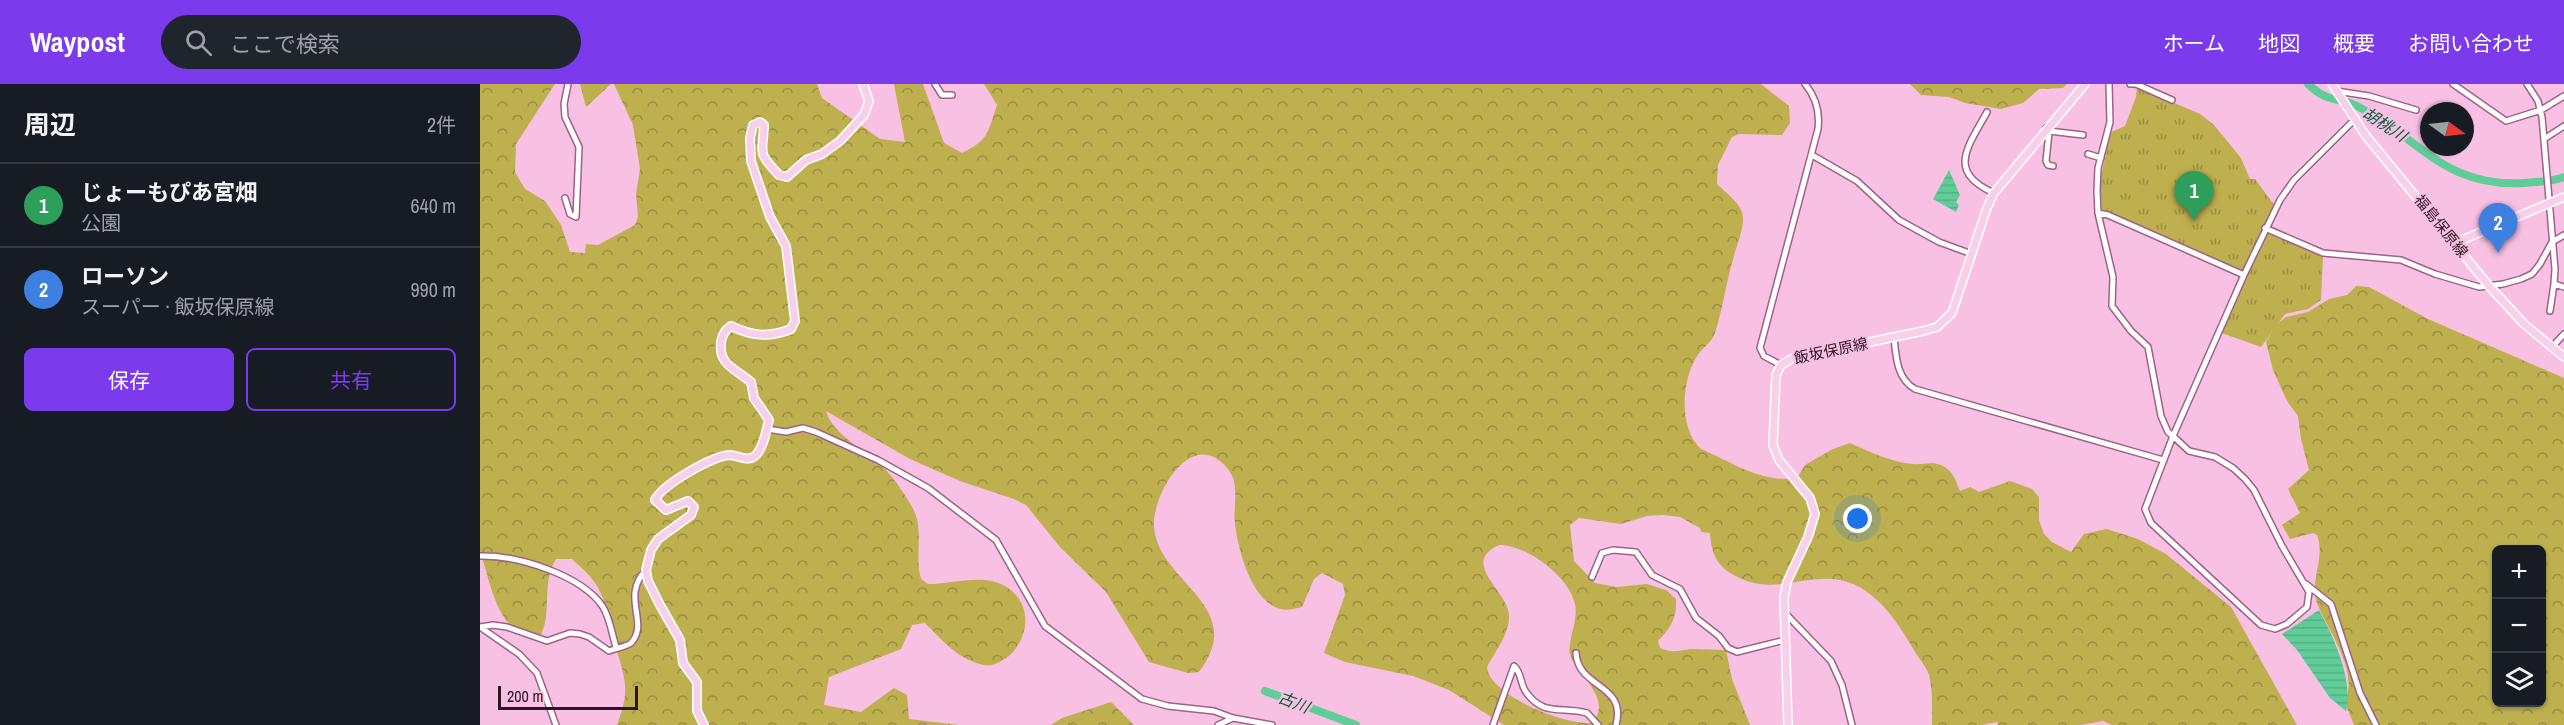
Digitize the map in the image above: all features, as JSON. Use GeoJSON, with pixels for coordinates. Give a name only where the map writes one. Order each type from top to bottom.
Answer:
{"type":"FeatureCollection","features":[{"type":"Feature","properties":{"kind":"main road"},"geometry":{"type":"LineString","coordinates":[[704,725],[697,711],[697,682],[683,663],[680,640],[648,581],[646,570],[651,550],[658,539],[693,512],[694,507],[688,501],[666,510],[655,500],[658,492],[710,462],[730,455],[747,459],[756,456],[767,429],[769,417],[754,398],[751,382],[723,361],[720,350],[721,338],[726,329],[731,326],[767,336],[791,329],[795,321],[786,246],[770,217],[751,161],[750,138],[753,125],[760,122],[764,125],[761,145],[763,155],[779,175],[788,177],[806,160],[822,154],[833,146],[864,115],[869,101],[863,84]]}},
{"type":"Feature","properties":{"kind":"main road","name":"飯坂保原線"},"geometry":{"type":"LineString","coordinates":[[1788,725],[1783,612],[1787,582],[1808,537],[1815,514],[1807,492],[1779,460],[1773,445],[1776,375],[1781,365],[1793,358],[1937,327],[1949,318],[1994,193],[2085,84]]}},
{"type":"Feature","properties":{"kind":"main road","name":"福島保原線"},"geometry":{"type":"LineString","coordinates":[[2335,90],[2354,120],[2489,286],[2524,324],[2564,357]]}},
{"type":"Feature","properties":{"kind":"main road"},"geometry":{"type":"LineString","coordinates":[[2455,243],[2564,197]]}},
{"type":"Feature","properties":{"kind":"street"},"geometry":{"type":"LineString","coordinates":[[565,198],[570,214],[576,217],[579,147],[565,117],[564,104],[568,84]]}},
{"type":"Feature","properties":{"kind":"street"},"geometry":{"type":"LineString","coordinates":[[935,84],[942,95],[952,95]]}},
{"type":"Feature","properties":{"kind":"street"},"geometry":{"type":"LineString","coordinates":[[1781,365],[1764,356],[1760,348],[1812,154],[1819,118],[1814,97],[1804,84]]}},
{"type":"Feature","properties":{"kind":"street"},"geometry":{"type":"LineString","coordinates":[[2109,84],[2110,122],[2097,183],[2098,213],[2113,277],[2112,306],[2131,331],[2148,347],[2161,416],[2168,432],[2173,436],[2189,451],[2216,457],[2233,468],[2245,480],[2254,490],[2282,546],[2303,581],[2310,596],[2304,609],[2287,624],[2278,628],[2261,625],[2148,519],[2144,507],[2173,436],[2265,228],[2289,185],[2354,120]]}},
{"type":"Feature","properties":{"kind":"street"},"geometry":{"type":"LineString","coordinates":[[2130,84],[2136,84],[2172,100]]}},
{"type":"Feature","properties":{"kind":"street"},"geometry":{"type":"LineString","coordinates":[[2453,84],[2504,121],[2541,110],[2564,96]]}},
{"type":"Feature","properties":{"kind":"street"},"geometry":{"type":"LineString","coordinates":[[2527,84],[2541,110],[2544,138],[2554,284],[2550,311]]}},
{"type":"Feature","properties":{"kind":"street"},"geometry":{"type":"LineString","coordinates":[[2335,90],[2369,96],[2416,110]]}},
{"type":"Feature","properties":{"kind":"street"},"geometry":{"type":"LineString","coordinates":[[1987,112],[1967,148],[1964,163],[1967,174],[1974,183],[1994,193]]}},
{"type":"Feature","properties":{"kind":"street"},"geometry":{"type":"LineString","coordinates":[[2544,138],[2564,126]]}},
{"type":"Feature","properties":{"kind":"street"},"geometry":{"type":"LineString","coordinates":[[2053,166],[2048,165],[2046,161],[2047,130],[2083,135]]}},
{"type":"Feature","properties":{"kind":"street"},"geometry":{"type":"LineString","coordinates":[[1812,154],[1857,181],[1899,220],[1939,242],[1972,254]]}},
{"type":"Feature","properties":{"kind":"street"},"geometry":{"type":"LineString","coordinates":[[2088,154],[2102,158]]}},
{"type":"Feature","properties":{"kind":"street"},"geometry":{"type":"LineString","coordinates":[[2098,213],[2108,215],[2244,275]]}},
{"type":"Feature","properties":{"kind":"street"},"geometry":{"type":"LineString","coordinates":[[2265,228],[2323,253],[2396,259],[2479,286],[2517,281],[2532,274],[2552,242],[2564,235]]}},
{"type":"Feature","properties":{"kind":"street"},"geometry":{"type":"LineString","coordinates":[[2554,284],[2564,287]]}},
{"type":"Feature","properties":{"kind":"street"},"geometry":{"type":"LineString","coordinates":[[2552,347],[2564,334]]}},
{"type":"Feature","properties":{"kind":"street"},"geometry":{"type":"LineString","coordinates":[[1894,338],[1900,372],[1903,379],[1913,388],[2163,460]]}},
{"type":"Feature","properties":{"kind":"street"},"geometry":{"type":"LineString","coordinates":[[767,429],[786,432],[803,428],[816,432],[878,460],[928,488],[996,540],[1045,626],[1142,699],[1168,706],[1214,711],[1233,718],[1272,725]]}},
{"type":"Feature","properties":{"kind":"street"},"geometry":{"type":"LineString","coordinates":[[1592,577],[1601,554],[1607,550],[1636,552],[1652,575],[1680,589],[1696,618],[1719,636],[1730,650],[1737,652],[1785,640]]}},
{"type":"Feature","properties":{"kind":"street"},"geometry":{"type":"LineString","coordinates":[[480,556],[509,559],[540,567],[577,584],[602,606],[608,618],[616,647]]}},
{"type":"Feature","properties":{"kind":"street"},"geometry":{"type":"LineString","coordinates":[[480,627],[507,627],[547,640],[570,633],[580,634],[589,637],[609,651],[625,646],[634,640],[638,617],[634,590],[637,580],[646,570]]}},
{"type":"Feature","properties":{"kind":"street"},"geometry":{"type":"LineString","coordinates":[[2303,581],[2331,604],[2360,693],[2376,725]]}},
{"type":"Feature","properties":{"kind":"street"},"geometry":{"type":"LineString","coordinates":[[1783,612],[1791,617],[1831,661],[1842,685],[1852,725]]}},
{"type":"Feature","properties":{"kind":"street"},"geometry":{"type":"LineString","coordinates":[[480,627],[519,654],[537,673],[556,725]]}},
{"type":"Feature","properties":{"kind":"street"},"geometry":{"type":"LineString","coordinates":[[1576,654],[1583,673],[1615,699],[1619,714],[1616,725]]}},
{"type":"Feature","properties":{"kind":"street"},"geometry":{"type":"LineString","coordinates":[[1493,725],[1515,666],[1519,670],[1523,686],[1528,694],[1542,707],[1587,712],[1598,725]]}},
{"type":"Feature","properties":{"kind":"street"},"geometry":{"type":"LineString","coordinates":[[1218,725],[1233,718]]}},
{"type":"Feature","properties":{"kind":"green space"},"geometry":{"type":"Polygon","coordinates":[[[480,84],[555,84],[516,144],[515,172],[525,189],[545,201],[561,225],[570,252],[585,253],[586,244],[598,245],[635,225],[638,217],[636,194],[640,169],[633,125],[614,84],[817,84],[822,98],[880,139],[905,142],[894,84],[923,84],[944,143],[962,153],[983,139],[992,122],[997,105],[984,84],[1761,84],[1789,106],[1790,123],[1782,135],[1739,134],[1732,137],[1718,165],[1717,184],[1738,204],[1743,222],[1715,333],[1696,358],[1687,380],[1686,418],[1689,430],[1701,449],[1748,471],[1785,479],[1797,478],[1805,465],[1833,449],[1850,443],[1897,461],[1941,465],[1951,473],[1960,491],[1970,487],[1979,492],[2010,481],[2032,489],[2039,497],[2039,520],[2044,534],[2052,542],[2071,552],[2084,534],[2107,529],[2138,539],[2166,554],[2231,607],[2297,725],[2112,725],[2103,721],[2080,725],[1998,725],[1997,722],[1982,725],[1932,725],[1931,687],[1927,670],[1895,620],[1876,599],[1853,584],[1840,580],[1813,579],[1774,585],[1747,581],[1732,574],[1718,562],[1713,552],[1710,533],[1701,532],[1700,528],[1680,517],[1663,515],[1647,516],[1621,524],[1579,518],[1570,525],[1574,561],[1595,583],[1617,587],[1647,584],[1666,590],[1676,599],[1672,622],[1658,641],[1660,648],[1673,651],[1726,650],[1732,679],[1750,725],[1504,725],[1449,690],[1413,676],[1345,662],[1324,653],[1345,595],[1343,584],[1322,573],[1314,579],[1302,607],[1282,609],[1266,601],[1252,582],[1242,558],[1235,524],[1233,478],[1220,461],[1207,455],[1195,456],[1184,462],[1174,473],[1165,486],[1155,514],[1154,526],[1159,546],[1169,563],[1208,611],[1214,629],[1212,649],[1199,672],[1188,673],[1149,662],[1106,592],[1060,547],[1026,505],[960,481],[910,459],[826,411],[843,436],[885,469],[909,502],[918,524],[918,561],[921,579],[928,584],[977,580],[996,582],[1014,593],[1024,610],[1025,620],[1024,630],[1016,648],[1003,660],[987,665],[959,654],[925,623],[912,625],[901,649],[829,677],[824,705],[861,712],[894,688],[907,695],[909,719],[959,725],[617,725],[624,702],[624,676],[604,602],[590,576],[572,559],[556,559],[549,579],[543,631],[538,639],[524,635],[504,618],[480,552],[480,84]],[[1499,545],[1488,552],[1484,560],[1484,569],[1507,606],[1509,615],[1505,635],[1487,667],[1491,678],[1514,698],[1547,714],[1591,723],[1597,714],[1599,705],[1592,687],[1573,662],[1570,654],[1576,610],[1571,593],[1565,583],[1545,564],[1534,556],[1510,546],[1499,545]]]}},
{"type":"Feature","properties":{"kind":"green space"},"geometry":{"type":"Polygon","coordinates":[[[580,84],[611,84],[586,107],[580,84]]]}},
{"type":"Feature","properties":{"kind":"green space"},"geometry":{"type":"Polygon","coordinates":[[[1910,84],[2067,84],[2063,88],[2039,89],[2023,103],[2001,109],[1965,103],[1949,97],[1921,95],[1910,84]]]}},
{"type":"Feature","properties":{"kind":"green space"},"geometry":{"type":"Polygon","coordinates":[[[2137,87],[2200,114],[2214,125],[2241,158],[2250,179],[2255,179],[2272,202],[2279,207],[2269,227],[2296,244],[2323,256],[2321,300],[2308,309],[2285,314],[2261,347],[2216,331],[2239,276],[2102,215],[2100,180],[2111,132],[2125,126],[2136,97],[2137,87]]]}},
{"type":"Feature","properties":{"kind":"green space"},"geometry":{"type":"Polygon","coordinates":[[[2356,286],[2369,287],[2428,319],[2564,378],[2564,725],[2354,725],[2345,703],[2348,677],[2345,664],[2315,595],[2320,552],[2317,535],[2313,533],[2290,539],[2282,525],[2300,513],[2288,489],[2309,470],[2298,416],[2287,401],[2273,370],[2266,342],[2276,325],[2286,317],[2308,312],[2329,299],[2347,295],[2356,286]]]}},
{"type":"Feature","properties":{"kind":"green space"},"geometry":{"type":"Polygon","coordinates":[[[1111,702],[1134,725],[1051,725],[1062,718],[1111,702]]]}},
{"type":"Feature","properties":{"kind":"shaded area"},"geometry":{"type":"Polygon","coordinates":[[[1949,170],[1960,195],[1956,202],[1959,205],[1956,212],[1933,199],[1949,170]]]}},
{"type":"Feature","properties":{"kind":"shaded area"},"geometry":{"type":"Polygon","coordinates":[[[2319,610],[2336,645],[2345,673],[2348,699],[2346,711],[2330,698],[2297,650],[2282,634],[2319,610]]]}},
{"type":"Feature","properties":{"kind":"waterway","name":"胡桃川"},"geometry":{"type":"LineString","coordinates":[[2308,84],[2327,97],[2357,106],[2434,158],[2473,178],[2524,183],[2564,177]]}},
{"type":"Feature","properties":{"kind":"waterway","name":"古川"},"geometry":{"type":"LineString","coordinates":[[1265,691],[1356,725]]}},
{"type":"Feature","properties":{"kind":"place","name":"じょーもぴあ宮畑"},"geometry":{"type":"Point","coordinates":[2194,221]}},
{"type":"Feature","properties":{"kind":"place","name":"ローソン"},"geometry":{"type":"Point","coordinates":[2498,253]}}]}
